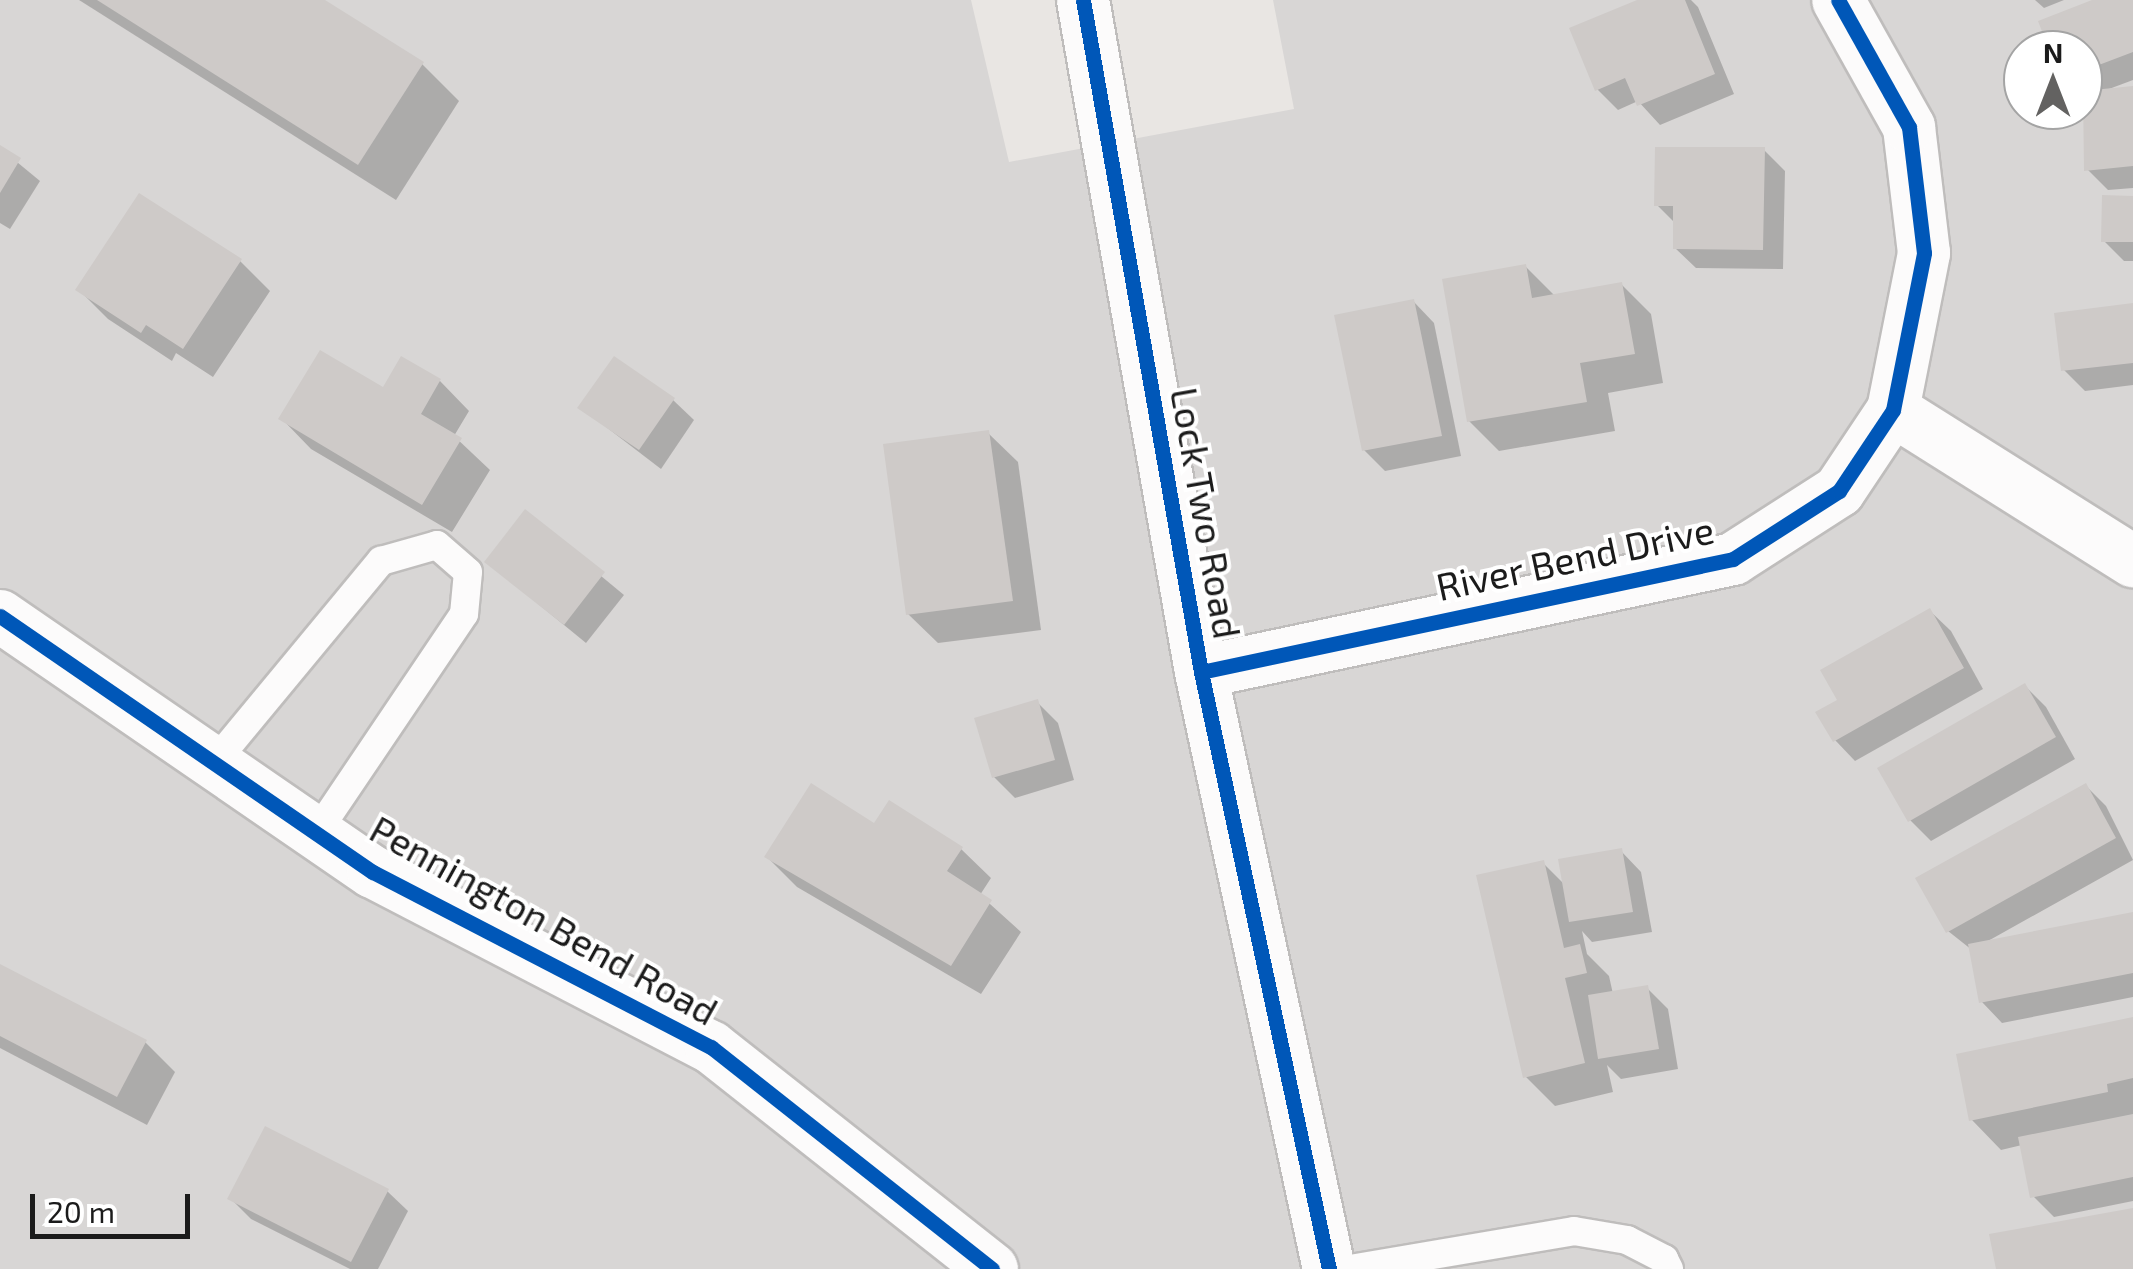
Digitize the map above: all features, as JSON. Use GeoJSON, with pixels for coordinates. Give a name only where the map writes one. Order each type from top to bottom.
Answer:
{"type":"FeatureCollection","features":[{"type":"Feature","properties":{"kind":"street","name":"Lock Two Road"},"geometry":{"type":"LineString","coordinates":[[1083,0],[1200,672],[1329,1269]]}},
{"type":"Feature","properties":{"kind":"street","name":"River Bend Drive"},"geometry":{"type":"LineString","coordinates":[[1200,672],[1733,559],[1839,491],[1893,410],[1924,253],[1909,127],[1838,0]]}},
{"type":"Feature","properties":{"kind":"street"},"geometry":{"type":"LineString","coordinates":[[1893,410],[2133,561]]}},
{"type":"Feature","properties":{"kind":"street","name":"Pennington Bend Road"},"geometry":{"type":"LineString","coordinates":[[0,616],[213,764],[320,829],[374,872],[711,1046],[992,1269]]}},
{"type":"Feature","properties":{"kind":"lane"},"geometry":{"type":"LineString","coordinates":[[213,764],[381,562],[438,546],[468,572],[464,614],[320,829]]}},
{"type":"Feature","properties":{"kind":"lane"},"geometry":{"type":"LineString","coordinates":[[1350,1269],[1574,1230],[1627,1240],[1664,1259],[1669,1269]]}},
{"type":"Feature","properties":{"kind":"shaded area"},"geometry":{"type":"Polygon","coordinates":[[[0,0],[971,0],[1009,162],[1294,109],[1273,0],[2133,0],[2133,1269],[0,1269],[0,0]]]}},
{"type":"Feature","properties":{"kind":"building"},"geometry":{"type":"Polygon","coordinates":[[[97,0],[325,0],[424,62],[358,165],[97,0]]]}},
{"type":"Feature","properties":{"kind":"building"},"geometry":{"type":"Polygon","coordinates":[[[1637,0],[1685,0],[1715,74],[1637,106],[1625,78],[1595,91],[1569,28],[1637,0]]]}},
{"type":"Feature","properties":{"kind":"building"},"geometry":{"type":"Polygon","coordinates":[[[2092,0],[2133,0],[2133,52],[2103,63],[2103,30],[2041,30],[2038,21],[2092,0]]]}},
{"type":"Feature","properties":{"kind":"building"},"geometry":{"type":"Polygon","coordinates":[[[2133,86],[2133,166],[2084,171],[2083,130],[2103,130],[2103,89],[2133,86]]]}},
{"type":"Feature","properties":{"kind":"building"},"geometry":{"type":"Polygon","coordinates":[[[0,145],[21,158],[0,193],[0,145]]]}},
{"type":"Feature","properties":{"kind":"building"},"geometry":{"type":"Polygon","coordinates":[[[1655,147],[1765,147],[1763,250],[1673,249],[1673,206],[1654,206],[1655,147]]]}},
{"type":"Feature","properties":{"kind":"building"},"geometry":{"type":"Polygon","coordinates":[[[139,193],[242,259],[183,349],[146,325],[141,333],[75,290],[139,193]]]}},
{"type":"Feature","properties":{"kind":"building"},"geometry":{"type":"Polygon","coordinates":[[[2102,195],[2133,196],[2133,242],[2101,242],[2102,195]]]}},
{"type":"Feature","properties":{"kind":"building"},"geometry":{"type":"Polygon","coordinates":[[[1526,264],[1532,298],[1622,282],[1635,354],[1580,363],[1587,402],[1467,422],[1442,279],[1526,264]]]}},
{"type":"Feature","properties":{"kind":"building"},"geometry":{"type":"Polygon","coordinates":[[[1414,299],[1442,436],[1362,451],[1334,315],[1414,299]]]}},
{"type":"Feature","properties":{"kind":"building"},"geometry":{"type":"Polygon","coordinates":[[[2133,303],[2133,363],[2061,371],[2054,313],[2133,303]]]}},
{"type":"Feature","properties":{"kind":"building"},"geometry":{"type":"Polygon","coordinates":[[[320,350],[383,387],[401,356],[441,379],[421,414],[462,438],[422,505],[278,419],[320,350]]]}},
{"type":"Feature","properties":{"kind":"building"},"geometry":{"type":"Polygon","coordinates":[[[614,356],[675,398],[639,450],[577,408],[614,356]]]}},
{"type":"Feature","properties":{"kind":"building"},"geometry":{"type":"Polygon","coordinates":[[[989,430],[1013,601],[906,615],[883,444],[989,430]]]}},
{"type":"Feature","properties":{"kind":"building"},"geometry":{"type":"Polygon","coordinates":[[[525,509],[605,572],[564,625],[484,562],[525,509]]]}},
{"type":"Feature","properties":{"kind":"building"},"geometry":{"type":"Polygon","coordinates":[[[1930,608],[1964,668],[1833,742],[1815,712],[1837,700],[1820,670],[1930,608]]]}},
{"type":"Feature","properties":{"kind":"building"},"geometry":{"type":"Polygon","coordinates":[[[2025,683],[2056,737],[1908,822],[1877,768],[2025,683]]]}},
{"type":"Feature","properties":{"kind":"building"},"geometry":{"type":"Polygon","coordinates":[[[1038,699],[1055,760],[992,778],[974,718],[1038,699]]]}},
{"type":"Feature","properties":{"kind":"building"},"geometry":{"type":"Polygon","coordinates":[[[811,783],[874,823],[889,800],[963,847],[947,871],[992,900],[951,966],[764,857],[811,783]]]}},
{"type":"Feature","properties":{"kind":"building"},"geometry":{"type":"Polygon","coordinates":[[[2086,783],[2116,838],[1946,933],[1915,878],[2086,783]]]}},
{"type":"Feature","properties":{"kind":"building"},"geometry":{"type":"Polygon","coordinates":[[[1622,848],[1633,912],[1569,922],[1558,859],[1622,848]]]}},
{"type":"Feature","properties":{"kind":"building"},"geometry":{"type":"Polygon","coordinates":[[[1544,860],[1564,948],[1580,944],[1587,973],[1565,978],[1585,1063],[1523,1078],[1476,875],[1544,860]]]}},
{"type":"Feature","properties":{"kind":"building"},"geometry":{"type":"Polygon","coordinates":[[[2133,912],[2133,973],[1979,1003],[1968,944],[2133,912]]]}},
{"type":"Feature","properties":{"kind":"building"},"geometry":{"type":"Polygon","coordinates":[[[0,964],[147,1040],[117,1097],[0,1036],[0,964]]]}},
{"type":"Feature","properties":{"kind":"building"},"geometry":{"type":"Polygon","coordinates":[[[1648,985],[1659,1049],[1598,1059],[1588,995],[1648,985]]]}},
{"type":"Feature","properties":{"kind":"building"},"geometry":{"type":"Polygon","coordinates":[[[2133,1017],[2133,1078],[2107,1084],[2108,1092],[1969,1121],[1956,1054],[2133,1017]]]}},
{"type":"Feature","properties":{"kind":"building"},"geometry":{"type":"Polygon","coordinates":[[[2133,1114],[2133,1177],[2030,1198],[2018,1137],[2133,1114]]]}},
{"type":"Feature","properties":{"kind":"building"},"geometry":{"type":"Polygon","coordinates":[[[265,1126],[389,1189],[351,1262],[227,1199],[265,1126]]]}},
{"type":"Feature","properties":{"kind":"building"},"geometry":{"type":"Polygon","coordinates":[[[2133,1208],[2133,1269],[1996,1269],[1989,1234],[2133,1208]]]}},
{"type":"Feature","properties":{"kind":"cycle path"},"geometry":{"type":"LineString","coordinates":[[1083,0],[1201,672],[1329,1269]]}},
{"type":"Feature","properties":{"kind":"cycle path"},"geometry":{"type":"LineString","coordinates":[[1201,672],[1733,559],[1839,491],[1893,410],[1924,253],[1909,127],[1838,0]]}},
{"type":"Feature","properties":{"kind":"cycle path"},"geometry":{"type":"LineString","coordinates":[[0,616],[373,872],[711,1047],[992,1269]]}}]}
